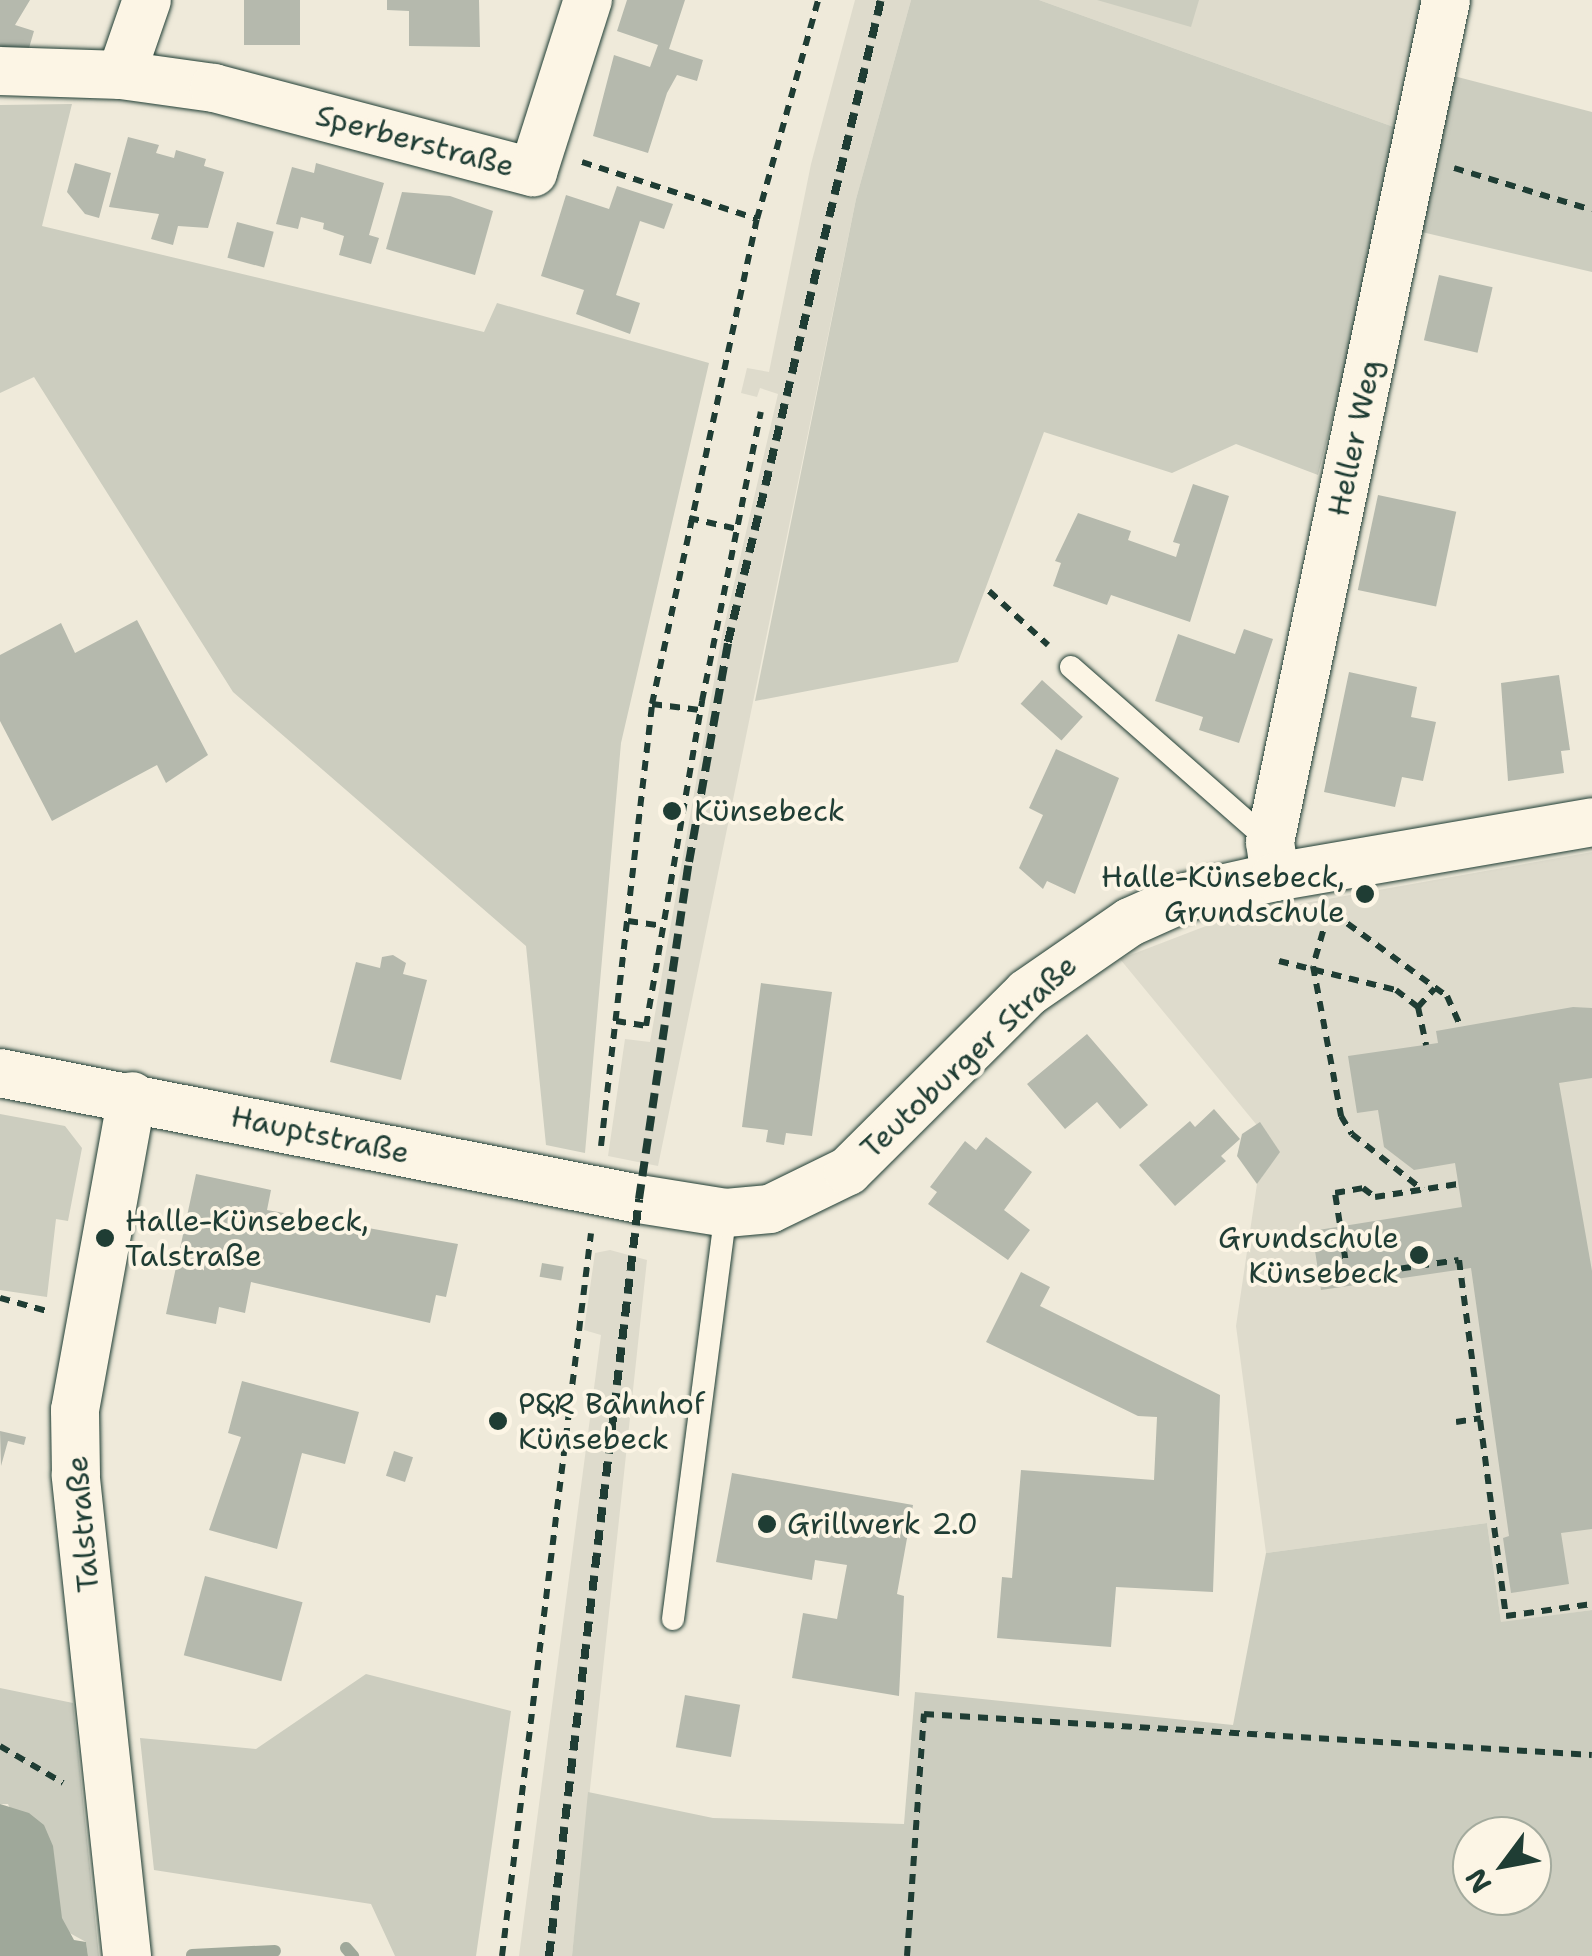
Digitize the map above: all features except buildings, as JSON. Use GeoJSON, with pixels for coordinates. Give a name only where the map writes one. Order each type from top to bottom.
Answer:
{"type":"FeatureCollection","features":[{"type":"Feature","properties":{"kind":"street"},"geometry":{"type":"LineString","coordinates":[[121,75],[147,0]]}},
{"type":"Feature","properties":{"kind":"street","name":"Sperberstraße"},"geometry":{"type":"LineString","coordinates":[[0,71],[121,75],[214,88],[533,172],[588,0]]}},
{"type":"Feature","properties":{"kind":"street","name":"Heller Weg"},"geometry":{"type":"LineString","coordinates":[[1272,859],[1446,0]]}},
{"type":"Feature","properties":{"kind":"street","name":"Teutoburger Straße"},"geometry":{"type":"LineString","coordinates":[[618,1195],[726,1213],[770,1209],[848,1171],[1027,993],[1080,951],[1272,859],[1326,889],[1592,822]]}},
{"type":"Feature","properties":{"kind":"street","name":"Hauptstraße"},"geometry":{"type":"LineString","coordinates":[[0,1072],[618,1195]]}},
{"type":"Feature","properties":{"kind":"street","name":"Talstraße"},"geometry":{"type":"LineString","coordinates":[[128,1956],[75,1410],[132,1096]]}},
{"type":"Feature","properties":{"kind":"lane"},"geometry":{"type":"LineString","coordinates":[[1071,666],[1272,859]]}},
{"type":"Feature","properties":{"kind":"lane"},"geometry":{"type":"LineString","coordinates":[[673,1619],[726,1213]]}},
{"type":"Feature","properties":{"kind":"path"},"geometry":{"type":"LineString","coordinates":[[502,1956],[618,1195],[616,1022],[652,704],[689,518],[757,219],[818,0]]}},
{"type":"Feature","properties":{"kind":"path"},"geometry":{"type":"LineString","coordinates":[[540,149],[757,219]]}},
{"type":"Feature","properties":{"kind":"path"},"geometry":{"type":"LineString","coordinates":[[1414,156],[1592,210]]}},
{"type":"Feature","properties":{"kind":"path"},"geometry":{"type":"LineString","coordinates":[[616,1022],[646,1026],[666,877],[761,412]]}},
{"type":"Feature","properties":{"kind":"path"},"geometry":{"type":"LineString","coordinates":[[689,518],[737,529]]}},
{"type":"Feature","properties":{"kind":"path"},"geometry":{"type":"LineString","coordinates":[[989,592],[1071,666]]}},
{"type":"Feature","properties":{"kind":"path"},"geometry":{"type":"LineString","coordinates":[[652,704],[700,710]]}},
{"type":"Feature","properties":{"kind":"path"},"geometry":{"type":"LineString","coordinates":[[1326,889],[1313,966],[1346,1126],[1423,1190]]}},
{"type":"Feature","properties":{"kind":"path"},"geometry":{"type":"LineString","coordinates":[[1326,889],[1455,1006],[1462,1027]]}},
{"type":"Feature","properties":{"kind":"path"},"geometry":{"type":"LineString","coordinates":[[628,921],[662,926]]}},
{"type":"Feature","properties":{"kind":"path"},"geometry":{"type":"LineString","coordinates":[[1278,961],[1313,966],[1396,990],[1418,1007],[1426,1045]]}},
{"type":"Feature","properties":{"kind":"path"},"geometry":{"type":"LineString","coordinates":[[1418,1007],[1435,988]]}},
{"type":"Feature","properties":{"kind":"path"},"geometry":{"type":"LineString","coordinates":[[1348,1276],[1335,1193],[1363,1188],[1375,1197],[1458,1184]]}},
{"type":"Feature","properties":{"kind":"path"},"geometry":{"type":"LineString","coordinates":[[1330,1279],[1458,1260],[1506,1616],[1592,1604]]}},
{"type":"Feature","properties":{"kind":"path"},"geometry":{"type":"LineString","coordinates":[[1456,1422],[1481,1418]]}},
{"type":"Feature","properties":{"kind":"path"},"geometry":{"type":"LineString","coordinates":[[908,1956],[924,1714],[1592,1755]]}},
{"type":"Feature","properties":{"kind":"path"},"geometry":{"type":"LineString","coordinates":[[0,1746],[45,1768],[76,1794],[111,1793]]}},
{"type":"Feature","properties":{"kind":"shaded area"},"geometry":{"type":"Polygon","coordinates":[[[855,0],[911,0],[856,199],[658,1166],[608,1156],[625,1039],[650,1042],[722,636],[778,394],[760,388],[757,397],[741,393],[747,368],[769,372],[811,164],[855,0]]]}},
{"type":"Feature","properties":{"kind":"shaded area"},"geometry":{"type":"Polygon","coordinates":[[[911,0],[1039,0],[1405,131],[1318,475],[1236,444],[1172,473],[1044,432],[958,662],[755,701],[856,199],[911,0]]]}},
{"type":"Feature","properties":{"kind":"shaded area"},"geometry":{"type":"Polygon","coordinates":[[[1039,0],[1428,0],[1405,131],[1039,0]]]}},
{"type":"Feature","properties":{"kind":"shaded area"},"geometry":{"type":"Polygon","coordinates":[[[1097,0],[1199,0],[1191,27],[1097,0]]]}},
{"type":"Feature","properties":{"kind":"shaded area"},"geometry":{"type":"Polygon","coordinates":[[[1446,74],[1592,112],[1592,272],[1409,229],[1446,74]]]}},
{"type":"Feature","properties":{"kind":"shaded area"},"geometry":{"type":"Polygon","coordinates":[[[72,104],[42,226],[484,332],[497,303],[709,363],[621,743],[585,1153],[546,1145],[526,946],[233,692],[34,377],[0,393],[0,105],[72,104]]]}},
{"type":"Feature","properties":{"kind":"shaded area","name":"Grundschule Künsebeck"},"geometry":{"type":"Polygon","coordinates":[[[1592,852],[1592,1610],[1501,1623],[1487,1523],[1266,1553],[1236,1326],[1257,1184],[1279,1152],[1120,959],[1232,916],[1592,852]]]}},
{"type":"Feature","properties":{"kind":"shaded area"},"geometry":{"type":"Polygon","coordinates":[[[0,1114],[65,1126],[82,1148],[68,1221],[56,1219],[47,1297],[0,1290],[0,1114]]]}},
{"type":"Feature","properties":{"kind":"shaded area"},"geometry":{"type":"Polygon","coordinates":[[[610,1250],[647,1260],[572,1956],[519,1956],[601,1335],[584,1330],[595,1253],[610,1250]]]}},
{"type":"Feature","properties":{"kind":"shaded area"},"geometry":{"type":"Polygon","coordinates":[[[1487,1523],[1501,1622],[1592,1610],[1592,1956],[572,1956],[588,1792],[713,1818],[904,1824],[915,1692],[1233,1725],[1266,1553],[1487,1523]]]}},
{"type":"Feature","properties":{"kind":"shaded area"},"geometry":{"type":"Polygon","coordinates":[[[366,1674],[511,1711],[476,1956],[395,1956],[371,1904],[154,1870],[140,1738],[256,1749],[366,1674]]]}},
{"type":"Feature","properties":{"kind":"shaded area"},"geometry":{"type":"Polygon","coordinates":[[[0,1688],[73,1703],[99,1956],[88,1956],[86,1942],[66,1931],[8,1804],[0,1804],[0,1688]]]}},
{"type":"Feature","properties":{"kind":"shaded area"},"geometry":{"type":"Polygon","coordinates":[[[0,1804],[29,1813],[44,1825],[53,1846],[62,1918],[74,1940],[86,1942],[88,1956],[0,1956],[0,1804]]]}},
{"type":"Feature","properties":{"kind":"waterway"},"geometry":{"type":"LineString","coordinates":[[346,1948],[353,1956]]}},
{"type":"Feature","properties":{"kind":"waterway"},"geometry":{"type":"LineString","coordinates":[[192,1955],[275,1951]]}},
{"type":"Feature","properties":{"kind":"railway"},"geometry":{"type":"LineString","coordinates":[[549,1956],[639,1199],[689,862],[728,642],[881,0]]}},
{"type":"Feature","properties":{"kind":"place","name":"Künsebeck"},"geometry":{"type":"Point","coordinates":[672,811]}},
{"type":"Feature","properties":{"kind":"place","name":"Halle-Künsebeck, Grundschule"},"geometry":{"type":"Point","coordinates":[1365,894]}},
{"type":"Feature","properties":{"kind":"place","name":"Halle-Künsebeck, Talstraße"},"geometry":{"type":"Point","coordinates":[105,1238]}},
{"type":"Feature","properties":{"kind":"place","name":"Grundschule Künsebeck"},"geometry":{"type":"Point","coordinates":[1419,1255]}},
{"type":"Feature","properties":{"kind":"place","name":"P&R Bahnhof Künsebeck"},"geometry":{"type":"Point","coordinates":[498,1421]}},
{"type":"Feature","properties":{"kind":"place","name":"Grillwerk 2.0"},"geometry":{"type":"Point","coordinates":[767,1524]}}]}
